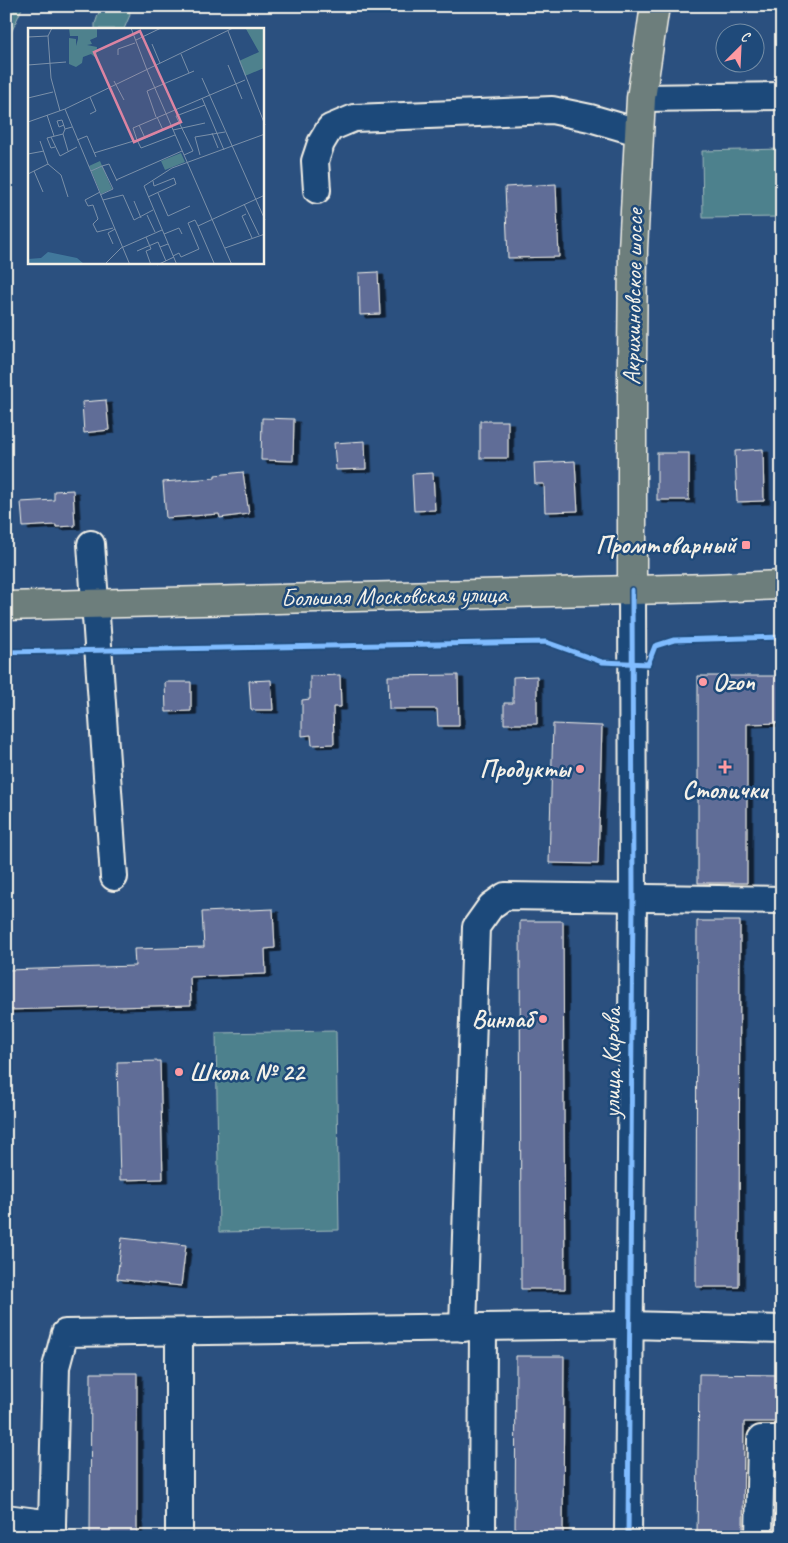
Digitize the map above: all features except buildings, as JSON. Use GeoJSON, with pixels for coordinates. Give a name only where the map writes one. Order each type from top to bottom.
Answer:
{"type":"FeatureCollection","features":[{"type":"Feature","properties":{"kind":"main road","name":"Акрихиновское шоссе"},"geometry":{"type":"LineString","coordinates":[[632,590],[633,249],[640,98],[655,6]]}},
{"type":"Feature","properties":{"kind":"main road","name":"Большая Московская улица"},"geometry":{"type":"LineString","coordinates":[[6,606],[782,585]]}},
{"type":"Feature","properties":{"kind":"street"},"geometry":{"type":"LineString","coordinates":[[640,98],[782,96]]}},
{"type":"Feature","properties":{"kind":"street"},"geometry":{"type":"LineString","coordinates":[[317,190],[315,161],[321,142],[330,128],[354,118],[552,110],[590,118],[638,132]]}},
{"type":"Feature","properties":{"kind":"street"},"geometry":{"type":"LineString","coordinates":[[91,544],[114,877]]}},
{"type":"Feature","properties":{"kind":"street","name":"улица Кирова"},"geometry":{"type":"LineString","coordinates":[[628,1537],[633,898],[632,590]]}},
{"type":"Feature","properties":{"kind":"street"},"geometry":{"type":"LineString","coordinates":[[482,1537],[473,1328],[476,927],[491,906],[505,896],[782,900]]}},
{"type":"Feature","properties":{"kind":"street"},"geometry":{"type":"LineString","coordinates":[[6,1518],[52,1530],[56,1367],[65,1334],[629,1325],[782,1328]]}},
{"type":"Feature","properties":{"kind":"street"},"geometry":{"type":"LineString","coordinates":[[179,1332],[179,1537]]}},
{"type":"Feature","properties":{"kind":"street"},"geometry":{"type":"LineString","coordinates":[[759,1537],[761,1439],[782,1439]]}},
{"type":"Feature","properties":{"kind":"green space"},"geometry":{"type":"Polygon","coordinates":[[[6,6],[23,6],[6,44],[6,6]]]}},
{"type":"Feature","properties":{"kind":"green space"},"geometry":{"type":"Polygon","coordinates":[[[101,6],[129,6],[130,15],[124,28],[95,28],[101,6]]]}},
{"type":"Feature","properties":{"kind":"green space"},"geometry":{"type":"Polygon","coordinates":[[[782,149],[782,217],[703,218],[702,151],[782,149]]]}},
{"type":"Feature","properties":{"kind":"green space"},"geometry":{"type":"Polygon","coordinates":[[[336,1031],[339,1230],[219,1232],[216,1033],[336,1031]]]}},
{"type":"Feature","properties":{"kind":"cycle path"},"geometry":{"type":"LineString","coordinates":[[628,1537],[633,898],[632,590]]}},
{"type":"Feature","properties":{"kind":"cycle path"},"geometry":{"type":"LineString","coordinates":[[6,652],[546,642],[602,662],[648,664],[655,646],[674,640],[782,637]]}},
{"type":"Feature","properties":{"kind":"place","name":"Промтоварный"},"geometry":{"type":"Point","coordinates":[746,545]}},
{"type":"Feature","properties":{"kind":"place","name":"Ozon"},"geometry":{"type":"Point","coordinates":[703,682]}},
{"type":"Feature","properties":{"kind":"place","name":"Столички"},"geometry":{"type":"Point","coordinates":[725,767]}},
{"type":"Feature","properties":{"kind":"place","name":"Продукты"},"geometry":{"type":"Point","coordinates":[580,769]}},
{"type":"Feature","properties":{"kind":"place","name":"Винлаб"},"geometry":{"type":"Point","coordinates":[543,1019]}},
{"type":"Feature","properties":{"kind":"place","name":"Школа № 22"},"geometry":{"type":"Point","coordinates":[179,1072]}}]}
